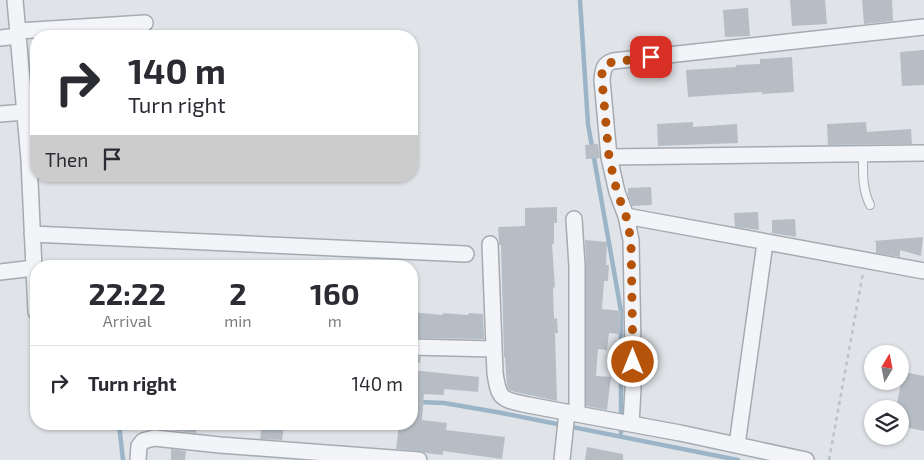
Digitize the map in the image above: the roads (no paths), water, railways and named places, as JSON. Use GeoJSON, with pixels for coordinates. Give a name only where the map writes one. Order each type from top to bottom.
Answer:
{"type":"FeatureCollection","features":[{"type":"Feature","properties":{"kind":"street"},"geometry":{"type":"LineString","coordinates":[[15,0],[25,112],[30,142]]}},
{"type":"Feature","properties":{"kind":"street"},"geometry":{"type":"LineString","coordinates":[[65,30],[146,23]]}},
{"type":"Feature","properties":{"kind":"street"},"geometry":{"type":"LineString","coordinates":[[631,424],[633,390],[633,285],[631,240],[609,157],[602,80],[602,72],[607,63],[924,28]]}},
{"type":"Feature","properties":{"kind":"street"},"geometry":{"type":"LineString","coordinates":[[0,38],[30,33]]}},
{"type":"Feature","properties":{"kind":"street"},"geometry":{"type":"LineString","coordinates":[[0,114],[25,112]]}},
{"type":"Feature","properties":{"kind":"street"},"geometry":{"type":"LineString","coordinates":[[609,157],[924,153]]}},
{"type":"Feature","properties":{"kind":"street"},"geometry":{"type":"LineString","coordinates":[[33,182],[34,260]]}},
{"type":"Feature","properties":{"kind":"street"},"geometry":{"type":"LineString","coordinates":[[626,216],[924,271]]}},
{"type":"Feature","properties":{"kind":"street"},"geometry":{"type":"LineString","coordinates":[[562,460],[572,413],[576,266],[574,219]]}},
{"type":"Feature","properties":{"kind":"street"},"geometry":{"type":"LineString","coordinates":[[32,234],[466,254]]}},
{"type":"Feature","properties":{"kind":"street"},"geometry":{"type":"LineString","coordinates":[[737,445],[765,243]]}},
{"type":"Feature","properties":{"kind":"street"},"geometry":{"type":"LineString","coordinates":[[490,244],[497,389],[506,400],[806,460]]}},
{"type":"Feature","properties":{"kind":"street"},"geometry":{"type":"LineString","coordinates":[[0,272],[30,268]]}},
{"type":"Feature","properties":{"kind":"street"},"geometry":{"type":"LineString","coordinates":[[418,347],[494,349]]}},
{"type":"Feature","properties":{"kind":"street"},"geometry":{"type":"LineString","coordinates":[[138,460],[139,446],[143,441],[154,438],[418,460]]}},
{"type":"Feature","properties":{"kind":"lane"},"geometry":{"type":"LineString","coordinates":[[863,155],[863,176],[866,196],[870,205]]}},
{"type":"Feature","properties":{"kind":"waterway"},"geometry":{"type":"LineString","coordinates":[[580,0],[588,124],[621,311],[621,433]]}},
{"type":"Feature","properties":{"kind":"waterway"},"geometry":{"type":"LineString","coordinates":[[418,402],[444,403],[502,413],[738,460]]}},
{"type":"Feature","properties":{"kind":"waterway"},"geometry":{"type":"LineString","coordinates":[[120,430],[123,460]]}}]}
